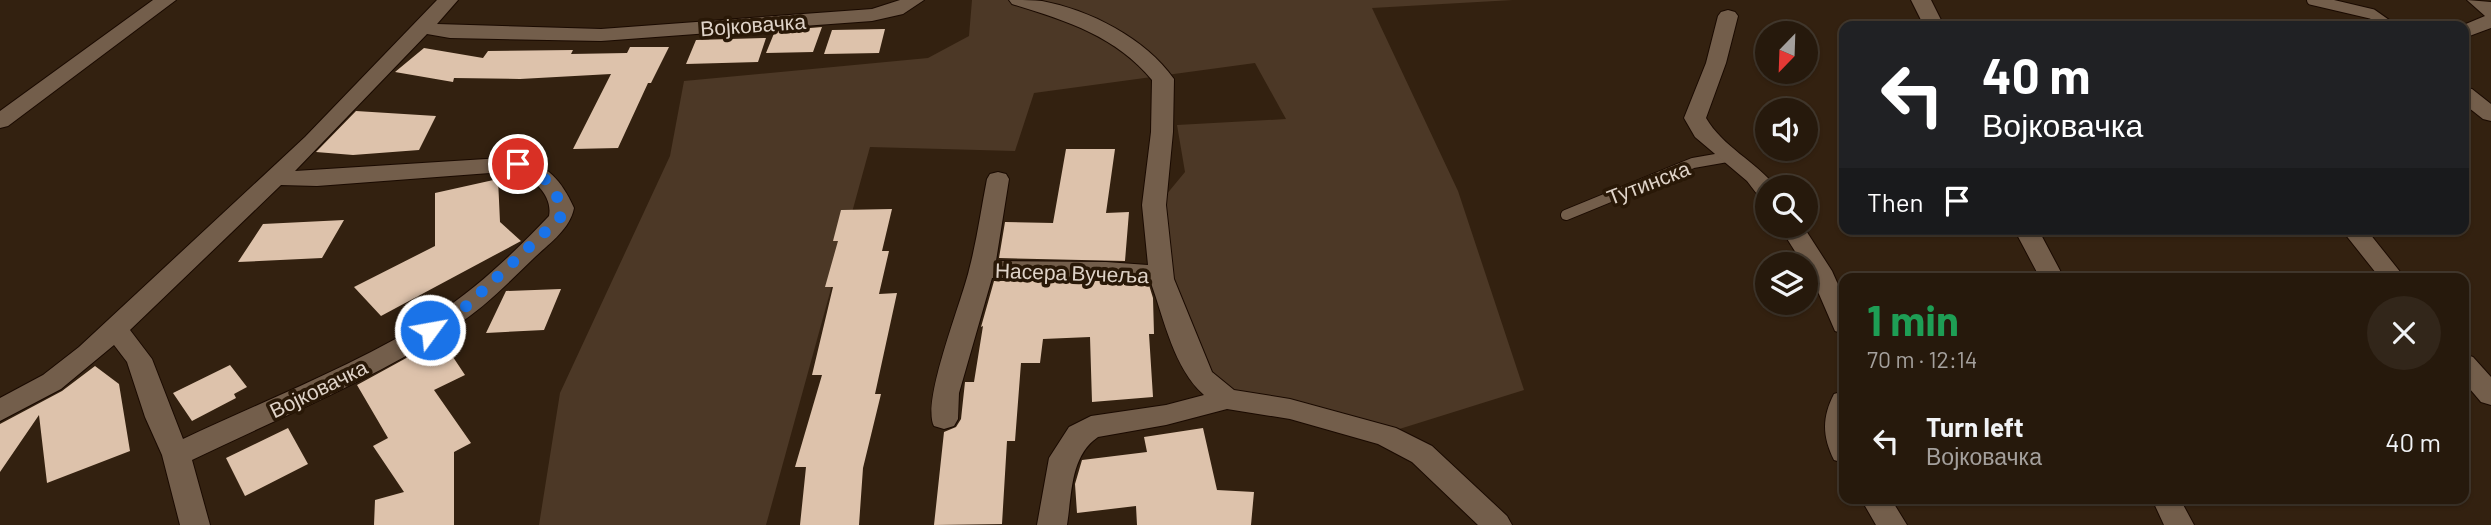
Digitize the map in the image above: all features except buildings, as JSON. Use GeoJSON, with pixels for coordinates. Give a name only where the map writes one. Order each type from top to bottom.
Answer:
{"type":"FeatureCollection","features":[{"type":"Feature","properties":{"kind":"street"},"geometry":{"type":"LineString","coordinates":[[0,121],[166,0]]}},
{"type":"Feature","properties":{"kind":"street"},"geometry":{"type":"LineString","coordinates":[[0,411],[62,375],[115,329],[313,142],[448,0]]}},
{"type":"Feature","properties":{"kind":"street","name":"Војковачка"},"geometry":{"type":"LineString","coordinates":[[420,27],[450,32],[601,35],[872,15],[896,10],[914,0]]}},
{"type":"Feature","properties":{"kind":"street","name":"Насера Вучеља"},"geometry":{"type":"LineString","coordinates":[[1020,0],[1080,19],[1111,33],[1144,56],[1163,79],[1162,132],[1154,205],[1162,275],[1196,368],[1210,387],[1227,399]]}},
{"type":"Feature","properties":{"kind":"street"},"geometry":{"type":"LineString","coordinates":[[1921,0],[1932,21]]}},
{"type":"Feature","properties":{"kind":"street"},"geometry":{"type":"LineString","coordinates":[[2477,0],[2491,12]]}},
{"type":"Feature","properties":{"kind":"street","name":"Тутинска"},"geometry":{"type":"LineString","coordinates":[[1728,16],[1716,63],[1695,118],[1703,132],[1755,176]]}},
{"type":"Feature","properties":{"kind":"street"},"geometry":{"type":"LineString","coordinates":[[2469,30],[2491,20]]}},
{"type":"Feature","properties":{"kind":"street"},"geometry":{"type":"LineString","coordinates":[[2469,98],[2491,114]]}},
{"type":"Feature","properties":{"kind":"street","name":"Војковачка"},"geometry":{"type":"LineString","coordinates":[[176,455],[394,351],[447,320],[470,303],[551,229],[560,218],[562,208],[541,175],[533,167],[518,164],[317,179],[275,178]]}},
{"type":"Feature","properties":{"kind":"street","name":"Насера Вучеља"},"geometry":{"type":"LineString","coordinates":[[944,419],[946,393],[982,269],[998,179]]}},
{"type":"Feature","properties":{"kind":"street"},"geometry":{"type":"LineString","coordinates":[[2029,235],[2049,273]]}},
{"type":"Feature","properties":{"kind":"street"},"geometry":{"type":"LineString","coordinates":[[2358,235],[2389,273]]}},
{"type":"Feature","properties":{"kind":"street"},"geometry":{"type":"LineString","coordinates":[[1799,238],[1820,271],[1839,314]]}},
{"type":"Feature","properties":{"kind":"street","name":"Насера Вучеља"},"geometry":{"type":"LineString","coordinates":[[982,269],[1106,270],[1162,275]]}},
{"type":"Feature","properties":{"kind":"street"},"geometry":{"type":"LineString","coordinates":[[115,329],[139,359],[159,417],[176,455],[195,525]]}},
{"type":"Feature","properties":{"kind":"street"},"geometry":{"type":"LineString","coordinates":[[2469,369],[2491,395]]}},
{"type":"Feature","properties":{"kind":"street"},"geometry":{"type":"LineString","coordinates":[[1052,525],[1063,457],[1079,435],[1091,427],[1166,415],[1227,399],[1290,409],[1386,436],[1422,454],[1495,524]]}},
{"type":"Feature","properties":{"kind":"street"},"geometry":{"type":"LineString","coordinates":[[1839,414],[1836,435],[1839,441]]}},
{"type":"Feature","properties":{"kind":"street"},"geometry":{"type":"LineString","coordinates":[[1878,504],[1892,525]]}},
{"type":"Feature","properties":{"kind":"street"},"geometry":{"type":"LineString","coordinates":[[2168,504],[2179,525]]}},
{"type":"Feature","properties":{"kind":"lane"},"geometry":{"type":"LineString","coordinates":[[2312,0],[2372,14],[2382,21]]}},
{"type":"Feature","properties":{"kind":"lane","name":"Тутинска"},"geometry":{"type":"LineString","coordinates":[[1566,215],[1693,163],[1733,156]]}},
{"type":"Feature","properties":{"kind":"shaded area"},"geometry":{"type":"Polygon","coordinates":[[[972,0],[1513,0],[1372,8],[1458,191],[1524,390],[1393,431],[1234,394],[1210,374],[1170,275],[1161,201],[1185,172],[1177,125],[1286,119],[1255,63],[1034,93],[1015,151],[870,147],[766,525],[539,525],[560,393],[670,156],[684,81],[928,58],[969,36],[972,0]]]}},
{"type":"Feature","properties":{"kind":"route"},"geometry":{"type":"LineString","coordinates":[[430,330],[462,310],[519,260],[560,218],[562,208],[550,185],[533,167],[518,164]]}}]}
